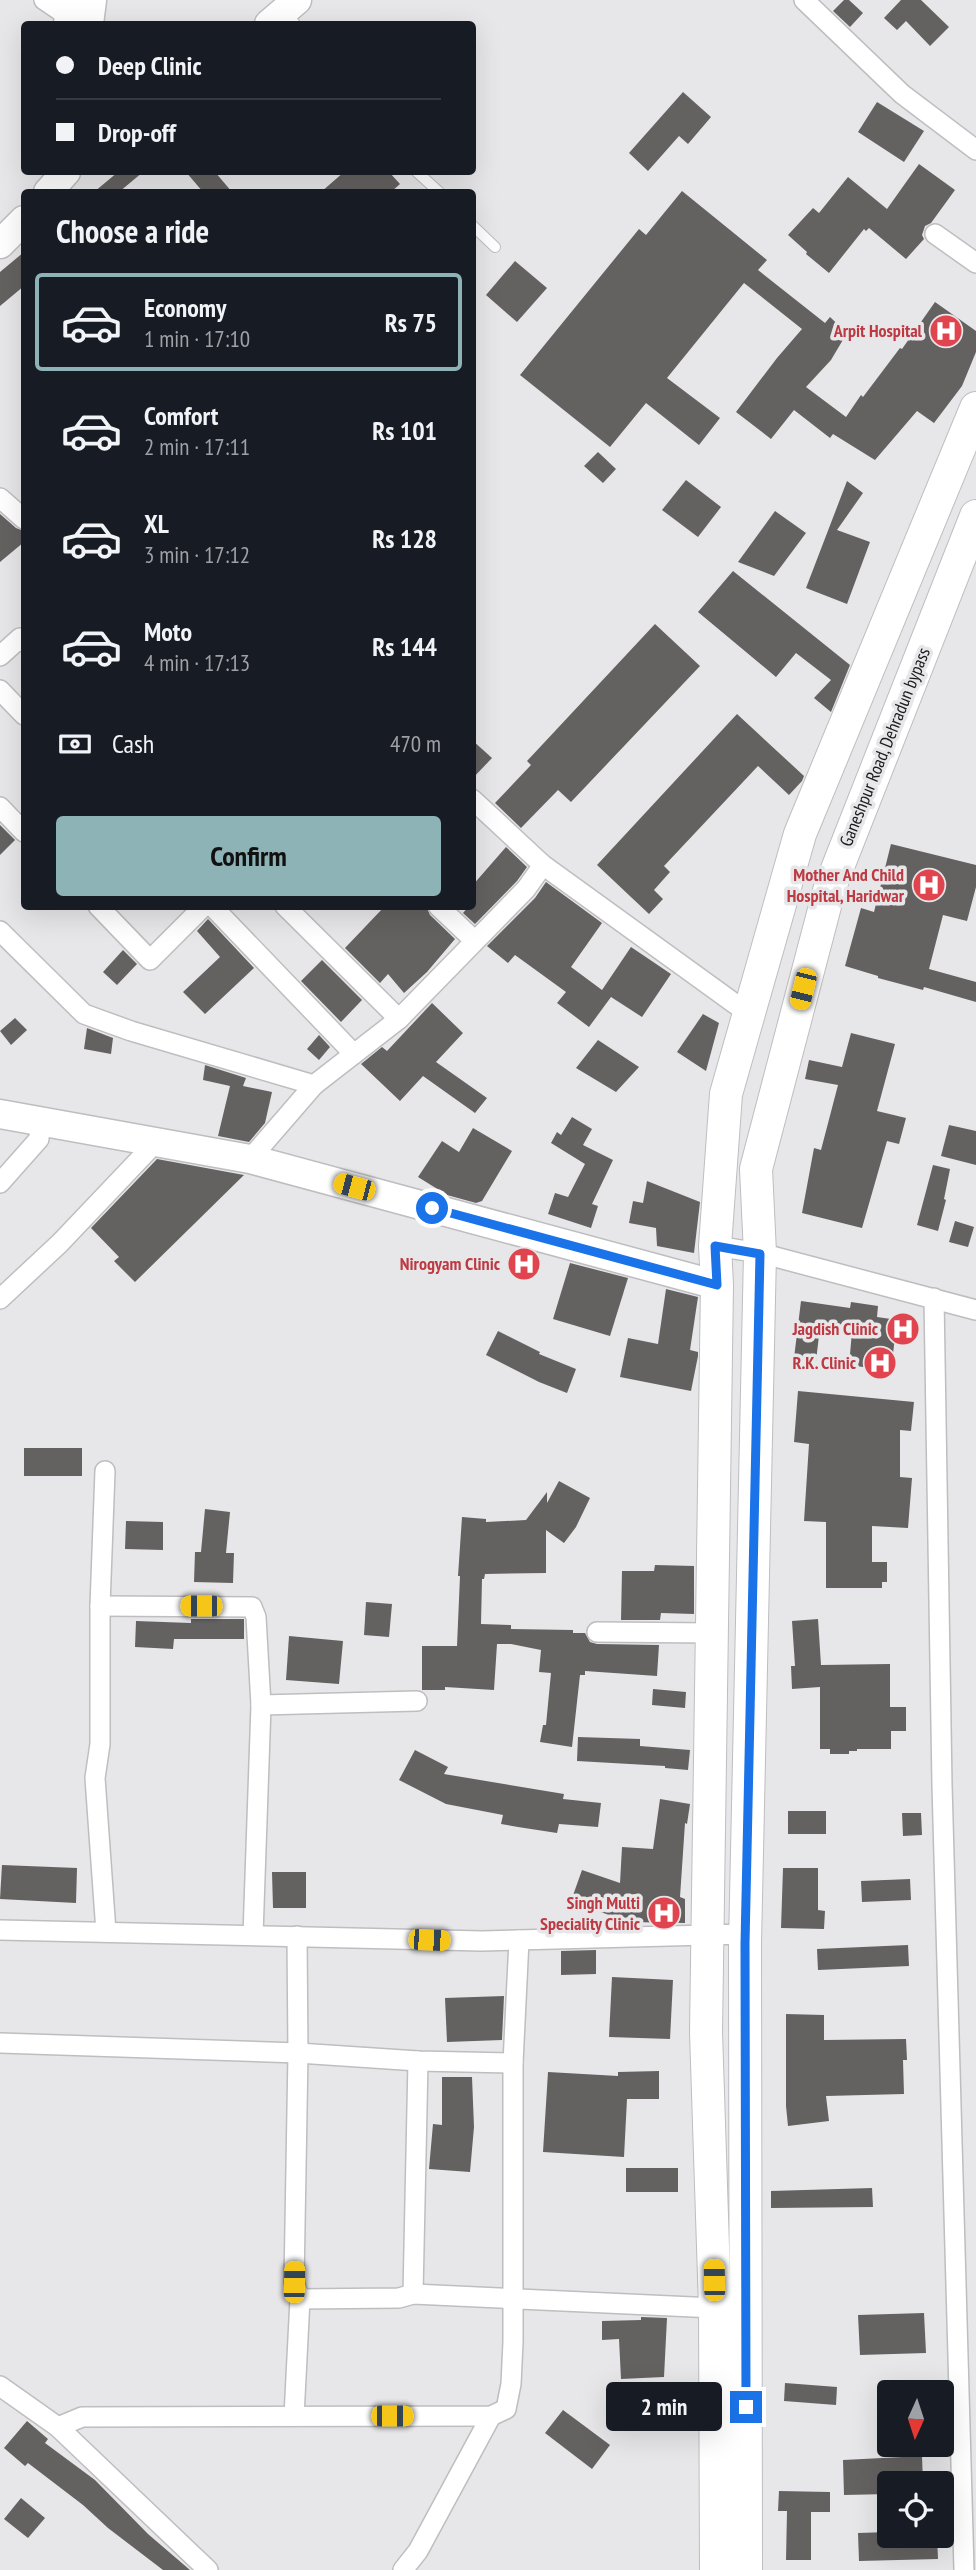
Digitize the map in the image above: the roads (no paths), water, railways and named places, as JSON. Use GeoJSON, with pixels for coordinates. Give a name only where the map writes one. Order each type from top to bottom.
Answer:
{"type":"FeatureCollection","features":[{"type":"Feature","properties":{"kind":"main road"},"geometry":{"type":"LineString","coordinates":[[716,2570],[715,2308],[706,2032],[717,1285],[715,1246],[726,1094],[800,834],[976,408]]}},
{"type":"Feature","properties":{"kind":"main road","name":"Ganeshpur Road, Dehradun bypass"},"geometry":{"type":"LineString","coordinates":[[746,2570],[745,1934],[760,1254],[756,1169],[830,887],[976,516]]}},
{"type":"Feature","properties":{"kind":"street"},"geometry":{"type":"LineString","coordinates":[[44,0],[75,18],[92,0]]}},
{"type":"Feature","properties":{"kind":"street"},"geometry":{"type":"LineString","coordinates":[[804,0],[902,94],[976,150]]}},
{"type":"Feature","properties":{"kind":"street"},"geometry":{"type":"LineString","coordinates":[[0,244],[21,223]]}},
{"type":"Feature","properties":{"kind":"street"},"geometry":{"type":"LineString","coordinates":[[935,234],[976,262]]}},
{"type":"Feature","properties":{"kind":"street"},"geometry":{"type":"LineString","coordinates":[[0,498],[21,516]]}},
{"type":"Feature","properties":{"kind":"street"},"geometry":{"type":"LineString","coordinates":[[0,656],[21,639]]}},
{"type":"Feature","properties":{"kind":"street"},"geometry":{"type":"LineString","coordinates":[[0,690],[21,712]]}},
{"type":"Feature","properties":{"kind":"street"},"geometry":{"type":"LineString","coordinates":[[476,803],[543,865],[749,1014]]}},
{"type":"Feature","properties":{"kind":"street"},"geometry":{"type":"LineString","coordinates":[[0,807],[21,829]]}},
{"type":"Feature","properties":{"kind":"street"},"geometry":{"type":"LineString","coordinates":[[250,1159],[314,1085],[399,1019],[526,889],[543,865]]}},
{"type":"Feature","properties":{"kind":"street"},"geometry":{"type":"LineString","coordinates":[[101,910],[150,960],[200,910]]}},
{"type":"Feature","properties":{"kind":"street"},"geometry":{"type":"LineString","coordinates":[[216,910],[354,1054]]}},
{"type":"Feature","properties":{"kind":"street"},"geometry":{"type":"LineString","coordinates":[[289,910],[399,1019]]}},
{"type":"Feature","properties":{"kind":"street"},"geometry":{"type":"LineString","coordinates":[[442,910],[474,940]]}},
{"type":"Feature","properties":{"kind":"street"},"geometry":{"type":"LineString","coordinates":[[0,931],[84,1014],[131,1031],[314,1085]]}},
{"type":"Feature","properties":{"kind":"street"},"geometry":{"type":"LineString","coordinates":[[0,1114],[250,1159],[717,1285]]}},
{"type":"Feature","properties":{"kind":"street"},"geometry":{"type":"LineString","coordinates":[[0,1183],[39,1139],[40,1121]]}},
{"type":"Feature","properties":{"kind":"street"},"geometry":{"type":"LineString","coordinates":[[0,1299],[60,1243],[156,1142]]}},
{"type":"Feature","properties":{"kind":"street"},"geometry":{"type":"LineString","coordinates":[[715,1246],[760,1254],[975,1307]]}},
{"type":"Feature","properties":{"kind":"street"},"geometry":{"type":"LineString","coordinates":[[934,1298],[942,1772],[964,2570]]}},
{"type":"Feature","properties":{"kind":"street"},"geometry":{"type":"LineString","coordinates":[[104,1471],[100,1744],[95,1778],[106,1932]]}},
{"type":"Feature","properties":{"kind":"street"},"geometry":{"type":"LineString","coordinates":[[100,1606],[252,1607],[256,1617],[261,1705],[253,1935]]}},
{"type":"Feature","properties":{"kind":"street"},"geometry":{"type":"LineString","coordinates":[[597,1632],[712,1633]]}},
{"type":"Feature","properties":{"kind":"street"},"geometry":{"type":"LineString","coordinates":[[261,1705],[417,1701]]}},
{"type":"Feature","properties":{"kind":"street"},"geometry":{"type":"LineString","coordinates":[[0,1930],[482,1941],[745,1934]]}},
{"type":"Feature","properties":{"kind":"street"},"geometry":{"type":"LineString","coordinates":[[294,2416],[300,2299],[294,2282],[297,1936]]}},
{"type":"Feature","properties":{"kind":"street"},"geometry":{"type":"LineString","coordinates":[[58,2427],[82,2417],[491,2416],[506,2409],[511,2385],[514,2299],[513,2063],[519,1940]]}},
{"type":"Feature","properties":{"kind":"street"},"geometry":{"type":"LineString","coordinates":[[0,2043],[513,2063]]}},
{"type":"Feature","properties":{"kind":"street"},"geometry":{"type":"LineString","coordinates":[[413,2294],[418,2061]]}},
{"type":"Feature","properties":{"kind":"street"},"geometry":{"type":"LineString","coordinates":[[300,2299],[399,2298],[413,2294],[715,2308]]}},
{"type":"Feature","properties":{"kind":"street"},"geometry":{"type":"LineString","coordinates":[[0,2386],[58,2427],[208,2570]]}},
{"type":"Feature","properties":{"kind":"street"},"geometry":{"type":"LineString","coordinates":[[403,2570],[418,2551],[491,2416]]}},
{"type":"Feature","properties":{"kind":"lane"},"geometry":{"type":"LineString","coordinates":[[420,175],[436,189]]}},
{"type":"Feature","properties":{"kind":"lane"},"geometry":{"type":"LineString","coordinates":[[476,229],[495,247]]}},
{"type":"Feature","properties":{"kind":"place","name":"Arpit Hospital"},"geometry":{"type":"Point","coordinates":[946,331]}},
{"type":"Feature","properties":{"kind":"place","name":"Mother And Child Hospital, Haridwar"},"geometry":{"type":"Point","coordinates":[929,885]}},
{"type":"Feature","properties":{"kind":"place","name":"Nirogyam Clinic"},"geometry":{"type":"Point","coordinates":[524,1264]}},
{"type":"Feature","properties":{"kind":"place","name":"Jagdish Clinic"},"geometry":{"type":"Point","coordinates":[903,1329]}},
{"type":"Feature","properties":{"kind":"place","name":"R.K. Clinic"},"geometry":{"type":"Point","coordinates":[880,1363]}},
{"type":"Feature","properties":{"kind":"place","name":"Singh Multi Speciality Clinic"},"geometry":{"type":"Point","coordinates":[664,1913]}}]}
